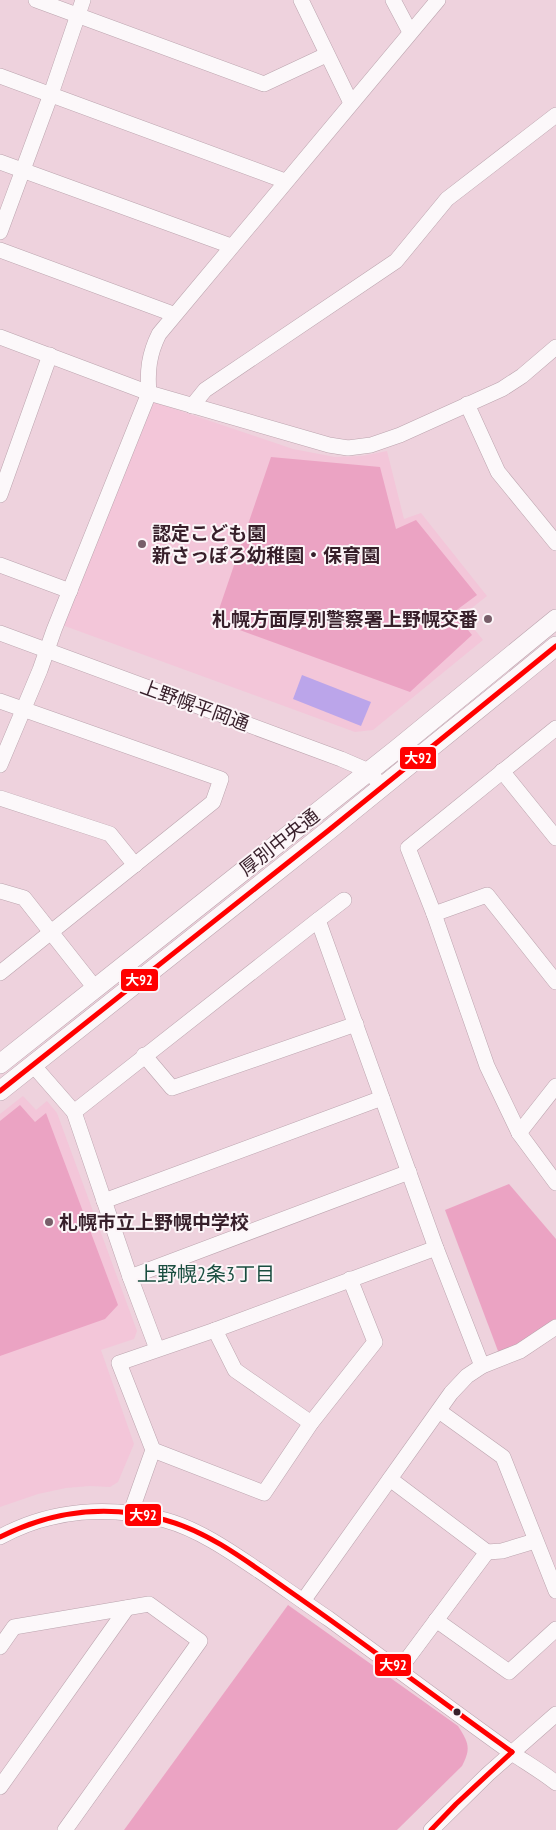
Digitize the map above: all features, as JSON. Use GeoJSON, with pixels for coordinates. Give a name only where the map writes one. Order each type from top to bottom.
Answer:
{"type":"FeatureCollection","features":[{"type":"Feature","properties":{"kind":"main road","name":"厚別中央通"},"geometry":{"type":"LineString","coordinates":[[0,1064],[556,619]]}},
{"type":"Feature","properties":{"kind":"main road","name":"厚別中央通"},"geometry":{"type":"LineString","coordinates":[[0,1091],[556,646]]}},
{"type":"Feature","properties":{"kind":"street"},"geometry":{"type":"LineString","coordinates":[[36,0],[264,84],[326,55]]}},
{"type":"Feature","properties":{"kind":"street"},"geometry":{"type":"LineString","coordinates":[[0,232],[51,94],[83,0]]}},
{"type":"Feature","properties":{"kind":"street"},"geometry":{"type":"LineString","coordinates":[[301,0],[326,55],[351,103]]}},
{"type":"Feature","properties":{"kind":"street"},"geometry":{"type":"LineString","coordinates":[[393,0],[410,32]]}},
{"type":"Feature","properties":{"kind":"street"},"geometry":{"type":"LineString","coordinates":[[0,765],[40,670],[149,393],[147,371],[153,345],[159,334],[438,0]]}},
{"type":"Feature","properties":{"kind":"street"},"geometry":{"type":"LineString","coordinates":[[0,76],[285,181]]}},
{"type":"Feature","properties":{"kind":"street"},"geometry":{"type":"LineString","coordinates":[[192,406],[205,390],[396,261],[447,199],[556,115]]}},
{"type":"Feature","properties":{"kind":"street"},"geometry":{"type":"LineString","coordinates":[[0,162],[231,246]]}},
{"type":"Feature","properties":{"kind":"street"},"geometry":{"type":"LineString","coordinates":[[0,250],[174,314]]}},
{"type":"Feature","properties":{"kind":"street"},"geometry":{"type":"LineString","coordinates":[[0,337],[149,393],[329,445],[348,448],[371,445],[400,435],[502,389],[522,376],[556,346]]}},
{"type":"Feature","properties":{"kind":"street"},"geometry":{"type":"LineString","coordinates":[[0,495],[50,355]]}},
{"type":"Feature","properties":{"kind":"street"},"geometry":{"type":"LineString","coordinates":[[467,404],[498,472],[556,543]]}},
{"type":"Feature","properties":{"kind":"street"},"geometry":{"type":"LineString","coordinates":[[0,565],[70,591]]}},
{"type":"Feature","properties":{"kind":"street","name":"上野幌平岡通"},"geometry":{"type":"LineString","coordinates":[[0,633],[369,770]]}},
{"type":"Feature","properties":{"kind":"street"},"geometry":{"type":"LineString","coordinates":[[0,701],[221,779],[214,802],[0,973]]}},
{"type":"Feature","properties":{"kind":"street"},"geometry":{"type":"LineString","coordinates":[[556,728],[408,848],[434,914],[487,1066],[519,1133],[556,1183]]}},
{"type":"Feature","properties":{"kind":"street"},"geometry":{"type":"LineString","coordinates":[[369,770],[382,787]]}},
{"type":"Feature","properties":{"kind":"street"},"geometry":{"type":"LineString","coordinates":[[502,771],[556,838]]}},
{"type":"Feature","properties":{"kind":"street"},"geometry":{"type":"LineString","coordinates":[[0,798],[110,834],[135,865]]}},
{"type":"Feature","properties":{"kind":"street"},"geometry":{"type":"LineString","coordinates":[[0,891],[24,898],[95,988]]}},
{"type":"Feature","properties":{"kind":"street"},"geometry":{"type":"LineString","coordinates":[[434,914],[487,895],[556,982]]}},
{"type":"Feature","properties":{"kind":"street"},"geometry":{"type":"LineString","coordinates":[[74,1112],[144,1055],[344,900]]}},
{"type":"Feature","properties":{"kind":"street"},"geometry":{"type":"LineString","coordinates":[[318,920],[436,1248],[482,1366]]}},
{"type":"Feature","properties":{"kind":"street"},"geometry":{"type":"LineString","coordinates":[[144,1055],[172,1088],[356,1024]]}},
{"type":"Feature","properties":{"kind":"street"},"geometry":{"type":"LineString","coordinates":[[33,1065],[74,1112],[130,1277],[157,1349]]}},
{"type":"Feature","properties":{"kind":"street"},"geometry":{"type":"LineString","coordinates":[[519,1133],[556,1086]]}},
{"type":"Feature","properties":{"kind":"street"},"geometry":{"type":"LineString","coordinates":[[104,1201],[382,1098]]}},
{"type":"Feature","properties":{"kind":"street"},"geometry":{"type":"LineString","coordinates":[[130,1277],[409,1172]]}},
{"type":"Feature","properties":{"kind":"street"},"geometry":{"type":"LineString","coordinates":[[131,1512],[153,1450],[119,1363],[216,1330],[436,1248]]}},
{"type":"Feature","properties":{"kind":"street"},"geometry":{"type":"LineString","coordinates":[[153,1450],[264,1493],[311,1423],[374,1342],[350,1279]]}},
{"type":"Feature","properties":{"kind":"street"},"geometry":{"type":"LineString","coordinates":[[303,1601],[438,1411],[467,1376],[482,1366],[520,1351],[556,1327]]}},
{"type":"Feature","properties":{"kind":"street"},"geometry":{"type":"LineString","coordinates":[[216,1330],[236,1370],[311,1423]]}},
{"type":"Feature","properties":{"kind":"street"},"geometry":{"type":"LineString","coordinates":[[438,1411],[503,1457],[556,1591]]}},
{"type":"Feature","properties":{"kind":"street"},"geometry":{"type":"LineString","coordinates":[[390,1479],[487,1552],[502,1551],[535,1541]]}},
{"type":"Feature","properties":{"kind":"street"},"geometry":{"type":"LineString","coordinates":[[0,1536],[40,1520],[58,1515],[88,1511],[131,1512],[167,1520],[201,1535],[232,1552],[303,1601],[556,1782]]}},
{"type":"Feature","properties":{"kind":"street"},"geometry":{"type":"LineString","coordinates":[[398,1670],[487,1552]]}},
{"type":"Feature","properties":{"kind":"street"},"geometry":{"type":"LineString","coordinates":[[0,1646],[14,1627],[149,1604],[200,1641],[64,1830]]}},
{"type":"Feature","properties":{"kind":"street"},"geometry":{"type":"LineString","coordinates":[[0,1787],[127,1608]]}},
{"type":"Feature","properties":{"kind":"street"},"geometry":{"type":"LineString","coordinates":[[436,1620],[509,1672],[556,1630]]}},
{"type":"Feature","properties":{"kind":"street"},"geometry":{"type":"LineString","coordinates":[[431,1830],[462,1798],[556,1714]]}},
{"type":"Feature","properties":{"kind":"shaded area"},"geometry":{"type":"Polygon","coordinates":[[[154,402],[293,449],[335,457],[362,456],[387,451],[404,519],[421,513],[487,596],[463,615],[483,640],[373,730],[355,732],[62,625],[154,402]]]}},
{"type":"Feature","properties":{"kind":"shaded area"},"geometry":{"type":"Polygon","coordinates":[[[271,457],[380,467],[396,529],[416,520],[477,595],[454,612],[472,635],[410,692],[215,621],[271,457]]]}},
{"type":"Feature","properties":{"kind":"shaded area"},"geometry":{"type":"Polygon","coordinates":[[[302,675],[371,702],[361,726],[293,699],[302,675]]]}},
{"type":"Feature","properties":{"kind":"shaded area","name":"札幌市立上野幌中学校"},"geometry":{"type":"Polygon","coordinates":[[[23,1096],[36,1110],[47,1101],[57,1113],[137,1331],[134,1339],[101,1350],[134,1444],[118,1482],[110,1487],[66,1488],[38,1494],[0,1507],[0,1114],[23,1096]]]}},
{"type":"Feature","properties":{"kind":"shaded area"},"geometry":{"type":"Polygon","coordinates":[[[20,1105],[35,1122],[46,1113],[118,1305],[105,1319],[0,1356],[0,1121],[20,1105]]]}},
{"type":"Feature","properties":{"kind":"shaded area"},"geometry":{"type":"Polygon","coordinates":[[[509,1184],[556,1239],[556,1327],[501,1359],[445,1210],[509,1184]]]}},
{"type":"Feature","properties":{"kind":"shaded area"},"geometry":{"type":"Polygon","coordinates":[[[288,1605],[458,1726],[468,1746],[467,1755],[462,1766],[397,1830],[124,1830],[288,1605]]]}},
{"type":"Feature","properties":{"kind":"transit line","name":"大92"},"geometry":{"type":"LineString","coordinates":[[0,1091],[329,830],[556,646]]}},
{"type":"Feature","properties":{"kind":"transit line","name":"大92"},"geometry":{"type":"LineString","coordinates":[[0,1537],[40,1521],[60,1516],[101,1511],[144,1515],[165,1520],[200,1533],[249,1562],[512,1752]]}},
{"type":"Feature","properties":{"kind":"transit line","name":"大92"},"geometry":{"type":"LineString","coordinates":[[431,1830],[512,1752]]}},
{"type":"Feature","properties":{"kind":"place","name":"認定こども園 新さっぽろ幼稚園・保育園"},"geometry":{"type":"Point","coordinates":[142,544]}},
{"type":"Feature","properties":{"kind":"place","name":"札幌方面厚別警察署上野幌交番"},"geometry":{"type":"Point","coordinates":[488,619]}},
{"type":"Feature","properties":{"kind":"place","name":"札幌市立上野幌中学校"},"geometry":{"type":"Point","coordinates":[49,1222]}},
{"type":"Feature","properties":{"kind":"district","name":"上野幌2条3丁目"},"geometry":{"type":"Point","coordinates":[206,1274]}}]}
